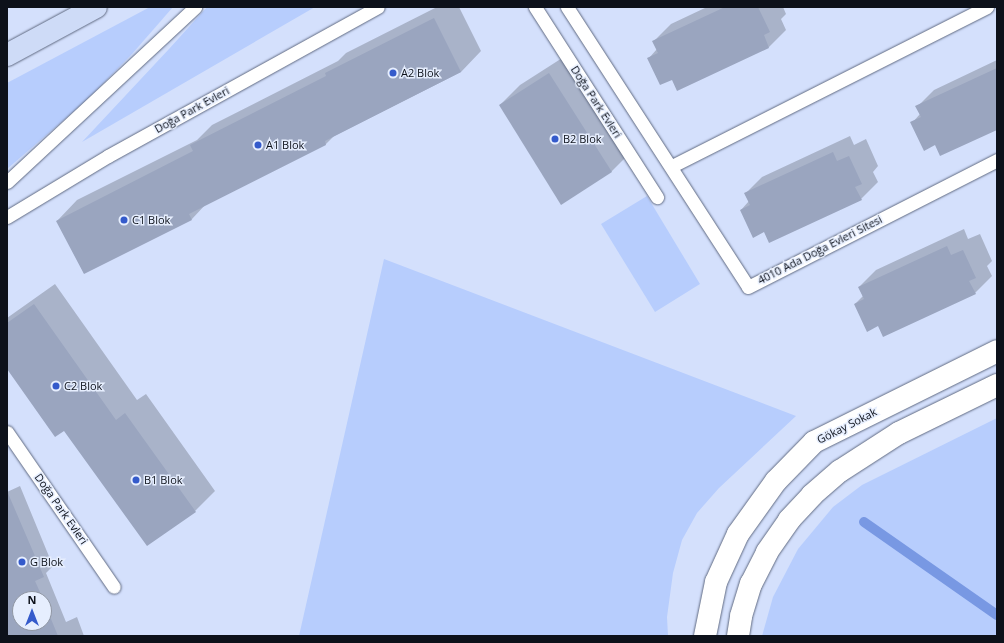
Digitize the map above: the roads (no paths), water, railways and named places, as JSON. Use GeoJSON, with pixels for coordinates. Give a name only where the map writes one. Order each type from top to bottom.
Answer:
{"type":"FeatureCollection","features":[{"type":"Feature","properties":{"kind":"main road"},"geometry":{"type":"LineString","coordinates":[[7,55],[96,7]]}},
{"type":"Feature","properties":{"kind":"street","name":"Gökay Sokak"},"geometry":{"type":"LineString","coordinates":[[705,636],[716,582],[738,534],[776,481],[814,442],[997,350]]}},
{"type":"Feature","properties":{"kind":"street"},"geometry":{"type":"LineString","coordinates":[[738,636],[741,616],[751,584],[767,552],[789,520],[812,495],[840,471],[900,433],[997,385]]}},
{"type":"Feature","properties":{"kind":"lane"},"geometry":{"type":"LineString","coordinates":[[7,182],[195,7]]}},
{"type":"Feature","properties":{"kind":"lane","name":"Doğa Park Evleri"},"geometry":{"type":"LineString","coordinates":[[7,217],[108,156],[378,7]]}},
{"type":"Feature","properties":{"kind":"lane","name":"Doğa Park Evleri"},"geometry":{"type":"LineString","coordinates":[[535,7],[657,197]]}},
{"type":"Feature","properties":{"kind":"lane","name":"4010 Ada Doğa Evleri Sitesi"},"geometry":{"type":"LineString","coordinates":[[567,7],[672,166],[748,287],[997,160]]}},
{"type":"Feature","properties":{"kind":"lane"},"geometry":{"type":"LineString","coordinates":[[672,166],[987,7]]}},
{"type":"Feature","properties":{"kind":"lane","name":"Doğa Park Evleri"},"geometry":{"type":"LineString","coordinates":[[7,432],[114,587]]}},
{"type":"Feature","properties":{"kind":"waterway"},"geometry":{"type":"LineString","coordinates":[[864,522],[997,615]]}},
{"type":"Feature","properties":{"kind":"place","name":"A2 Blok"},"geometry":{"type":"Point","coordinates":[393,73]}},
{"type":"Feature","properties":{"kind":"place","name":"B2 Blok"},"geometry":{"type":"Point","coordinates":[555,139]}},
{"type":"Feature","properties":{"kind":"place","name":"A1 Blok"},"geometry":{"type":"Point","coordinates":[258,145]}},
{"type":"Feature","properties":{"kind":"place","name":"C1 Blok"},"geometry":{"type":"Point","coordinates":[124,220]}},
{"type":"Feature","properties":{"kind":"place","name":"C2 Blok"},"geometry":{"type":"Point","coordinates":[56,386]}},
{"type":"Feature","properties":{"kind":"place","name":"B1 Blok"},"geometry":{"type":"Point","coordinates":[136,480]}},
{"type":"Feature","properties":{"kind":"place","name":"G Blok"},"geometry":{"type":"Point","coordinates":[22,562]}}]}
